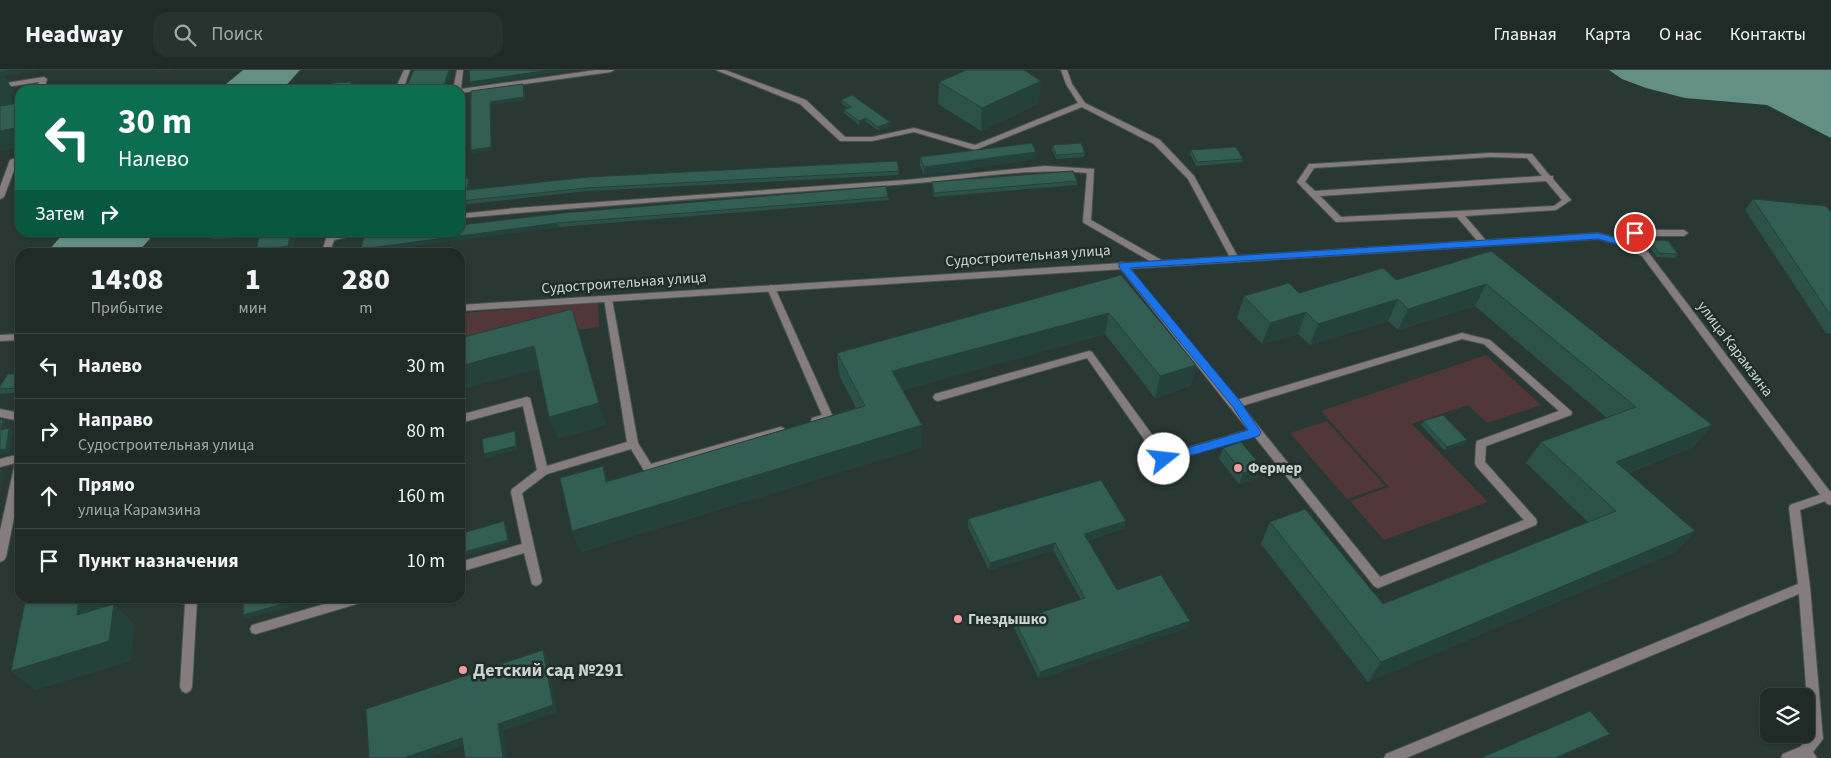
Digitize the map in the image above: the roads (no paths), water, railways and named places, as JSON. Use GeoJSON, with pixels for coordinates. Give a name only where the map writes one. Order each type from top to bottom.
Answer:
{"type":"FeatureCollection","features":[{"type":"Feature","properties":{"kind":"street"},"geometry":{"type":"LineString","coordinates":[[401,85],[407,70]]}},
{"type":"Feature","properties":{"kind":"street"},"geometry":{"type":"LineString","coordinates":[[458,85],[460,70]]}},
{"type":"Feature","properties":{"kind":"street"},"geometry":{"type":"LineString","coordinates":[[465,89],[611,70]]}},
{"type":"Feature","properties":{"kind":"street"},"geometry":{"type":"LineString","coordinates":[[719,70],[803,102],[843,138],[872,139],[914,130],[975,148],[1082,104]]}},
{"type":"Feature","properties":{"kind":"street"},"geometry":{"type":"LineString","coordinates":[[1064,70],[1069,84],[1082,104],[1157,142],[1191,178],[1235,259]]}},
{"type":"Feature","properties":{"kind":"street"},"geometry":{"type":"LineString","coordinates":[[0,86],[44,79],[42,85]]}},
{"type":"Feature","properties":{"kind":"street"},"geometry":{"type":"LineString","coordinates":[[1490,155],[1529,156],[1550,178],[1567,200],[1556,208],[1339,220],[1301,182],[1312,166],[1490,155]]}},
{"type":"Feature","properties":{"kind":"street"},"geometry":{"type":"LineString","coordinates":[[0,198],[15,160]]}},
{"type":"Feature","properties":{"kind":"street"},"geometry":{"type":"LineString","coordinates":[[465,215],[597,202],[914,182],[1064,167],[1091,171],[1087,221],[1160,263]]}},
{"type":"Feature","properties":{"kind":"street"},"geometry":{"type":"LineString","coordinates":[[1313,194],[1550,178]]}},
{"type":"Feature","properties":{"kind":"street"},"geometry":{"type":"LineString","coordinates":[[1459,214],[1484,244]]}},
{"type":"Feature","properties":{"kind":"street"},"geometry":{"type":"LineString","coordinates":[[1621,242],[1635,233],[1684,233]]}},
{"type":"Feature","properties":{"kind":"street","name":"Судостроительная улица"},"geometry":{"type":"LineString","coordinates":[[465,308],[1598,236]]}},
{"type":"Feature","properties":{"kind":"street","name":"улица Карамзина"},"geometry":{"type":"LineString","coordinates":[[1598,236],[1621,242],[1645,254],[1829,497]]}},
{"type":"Feature","properties":{"kind":"street"},"geometry":{"type":"LineString","coordinates":[[1122,265],[1378,582],[1532,522],[1480,463],[1481,444],[1567,412],[1487,342],[1462,336],[1236,404]]}},
{"type":"Feature","properties":{"kind":"street"},"geometry":{"type":"LineString","coordinates":[[771,288],[828,417],[809,422]]}},
{"type":"Feature","properties":{"kind":"street"},"geometry":{"type":"LineString","coordinates":[[608,299],[633,444],[649,469],[790,428]]}},
{"type":"Feature","properties":{"kind":"street"},"geometry":{"type":"LineString","coordinates":[[0,338],[15,337]]}},
{"type":"Feature","properties":{"kind":"street"},"geometry":{"type":"LineString","coordinates":[[938,397],[1089,354],[1164,459],[1255,432]]}},
{"type":"Feature","properties":{"kind":"street"},"geometry":{"type":"LineString","coordinates":[[465,418],[527,401],[543,471]]}},
{"type":"Feature","properties":{"kind":"street"},"geometry":{"type":"LineString","coordinates":[[0,413],[15,416]]}},
{"type":"Feature","properties":{"kind":"street"},"geometry":{"type":"LineString","coordinates":[[536,581],[516,492],[543,471],[633,444]]}},
{"type":"Feature","properties":{"kind":"street"},"geometry":{"type":"LineString","coordinates":[[0,463],[15,459]]}},
{"type":"Feature","properties":{"kind":"street"},"geometry":{"type":"LineString","coordinates":[[0,557],[15,486]]}},
{"type":"Feature","properties":{"kind":"street"},"geometry":{"type":"LineString","coordinates":[[1788,758],[1807,755],[1817,739],[1804,587],[1794,508],[1829,497]]}},
{"type":"Feature","properties":{"kind":"street"},"geometry":{"type":"LineString","coordinates":[[465,566],[528,547]]}},
{"type":"Feature","properties":{"kind":"street"},"geometry":{"type":"LineString","coordinates":[[1391,758],[1804,587]]}},
{"type":"Feature","properties":{"kind":"street"},"geometry":{"type":"LineString","coordinates":[[186,687],[191,603]]}},
{"type":"Feature","properties":{"kind":"street"},"geometry":{"type":"LineString","coordinates":[[256,629],[343,603]]}},
{"type":"Feature","properties":{"kind":"place","name":"Фермер"},"geometry":{"type":"Point","coordinates":[1238,468]}},
{"type":"Feature","properties":{"kind":"place","name":"Гнездышко"},"geometry":{"type":"Point","coordinates":[958,619]}},
{"type":"Feature","properties":{"kind":"place","name":"Детский сад №291"},"geometry":{"type":"Point","coordinates":[463,670]}}]}
